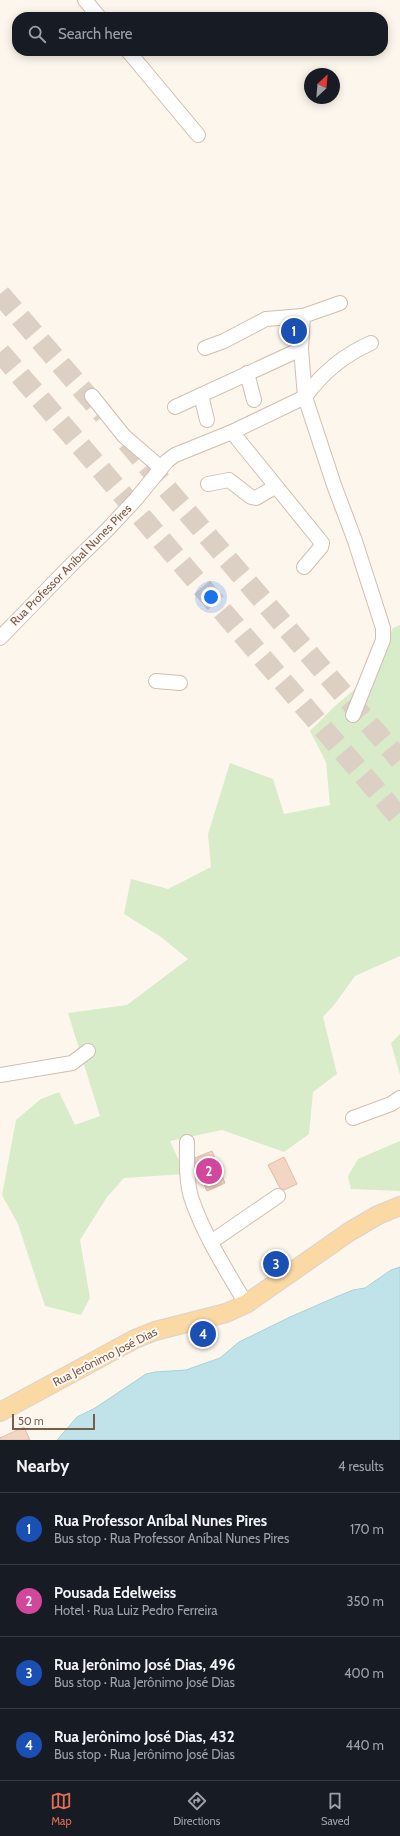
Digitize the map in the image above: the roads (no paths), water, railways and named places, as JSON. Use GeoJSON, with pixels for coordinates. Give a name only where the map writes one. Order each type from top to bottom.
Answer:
{"type":"FeatureCollection","features":[{"type":"Feature","properties":{"kind":"main road","name":"Rua Jerônimo José Dias"},"geometry":{"type":"LineString","coordinates":[[0,1412],[135,1339],[155,1331],[226,1313],[246,1304],[349,1232],[378,1215],[400,1206]]}},
{"type":"Feature","properties":{"kind":"street"},"geometry":{"type":"LineString","coordinates":[[85,0],[95,12]]}},
{"type":"Feature","properties":{"kind":"street"},"geometry":{"type":"LineString","coordinates":[[132,56],[198,134]]}},
{"type":"Feature","properties":{"kind":"street"},"geometry":{"type":"LineString","coordinates":[[205,348],[224,341],[266,319],[303,316],[340,303]]}},
{"type":"Feature","properties":{"kind":"street"},"geometry":{"type":"LineString","coordinates":[[303,316],[300,349],[305,397],[334,485],[355,541],[383,628],[383,640],[353,715]]}},
{"type":"Feature","properties":{"kind":"street"},"geometry":{"type":"LineString","coordinates":[[305,397],[318,379],[328,369],[360,348],[371,343]]}},
{"type":"Feature","properties":{"kind":"street"},"geometry":{"type":"LineString","coordinates":[[175,407],[300,349]]}},
{"type":"Feature","properties":{"kind":"street"},"geometry":{"type":"LineString","coordinates":[[247,373],[254,400]]}},
{"type":"Feature","properties":{"kind":"street"},"geometry":{"type":"LineString","coordinates":[[201,395],[207,420]]}},
{"type":"Feature","properties":{"kind":"street"},"geometry":{"type":"LineString","coordinates":[[92,396],[124,436],[161,468]]}},
{"type":"Feature","properties":{"kind":"street","name":"Rua Professor Aníbal Nunes Pires"},"geometry":{"type":"LineString","coordinates":[[0,638],[120,516],[161,468],[175,455],[232,432],[305,397]]}},
{"type":"Feature","properties":{"kind":"street"},"geometry":{"type":"LineString","coordinates":[[232,432],[322,544],[304,567]]}},
{"type":"Feature","properties":{"kind":"street"},"geometry":{"type":"LineString","coordinates":[[208,484],[229,480],[256,498],[275,487]]}},
{"type":"Feature","properties":{"kind":"street"},"geometry":{"type":"LineString","coordinates":[[156,681],[180,683]]}},
{"type":"Feature","properties":{"kind":"street"},"geometry":{"type":"LineString","coordinates":[[0,1075],[72,1063],[88,1051]]}},
{"type":"Feature","properties":{"kind":"street"},"geometry":{"type":"LineString","coordinates":[[353,1118],[392,1104],[400,1098]]}},
{"type":"Feature","properties":{"kind":"street"},"geometry":{"type":"LineString","coordinates":[[187,1142],[188,1176],[191,1197],[211,1242],[246,1304]]}},
{"type":"Feature","properties":{"kind":"street"},"geometry":{"type":"LineString","coordinates":[[211,1242],[278,1196]]}},
{"type":"Feature","properties":{"kind":"water"},"geometry":{"type":"Polygon","coordinates":[[[400,1267],[400,1440],[57,1440],[77,1417],[95,1408],[146,1374],[186,1370],[220,1358],[239,1342],[290,1317],[336,1297],[353,1290],[365,1288],[391,1270],[400,1267]]]}},
{"type":"Feature","properties":{"kind":"tunnel"},"geometry":{"type":"LineString","coordinates":[[0,294],[104,415]]}},
{"type":"Feature","properties":{"kind":"tunnel"},"geometry":{"type":"LineString","coordinates":[[0,352],[400,818]]}},
{"type":"Feature","properties":{"kind":"tunnel"},"geometry":{"type":"LineString","coordinates":[[127,442],[400,760]]}},
{"type":"Feature","properties":{"kind":"place","name":"Rua Professor Aníbal Nunes Pires"},"geometry":{"type":"Point","coordinates":[294,331]}},
{"type":"Feature","properties":{"kind":"place","name":"Pousada Edelweiss"},"geometry":{"type":"Point","coordinates":[209,1171]}},
{"type":"Feature","properties":{"kind":"place","name":"Rua Jerônimo José Dias, 496"},"geometry":{"type":"Point","coordinates":[276,1264]}},
{"type":"Feature","properties":{"kind":"place","name":"Rua Jerônimo José Dias, 432"},"geometry":{"type":"Point","coordinates":[203,1334]}}]}
